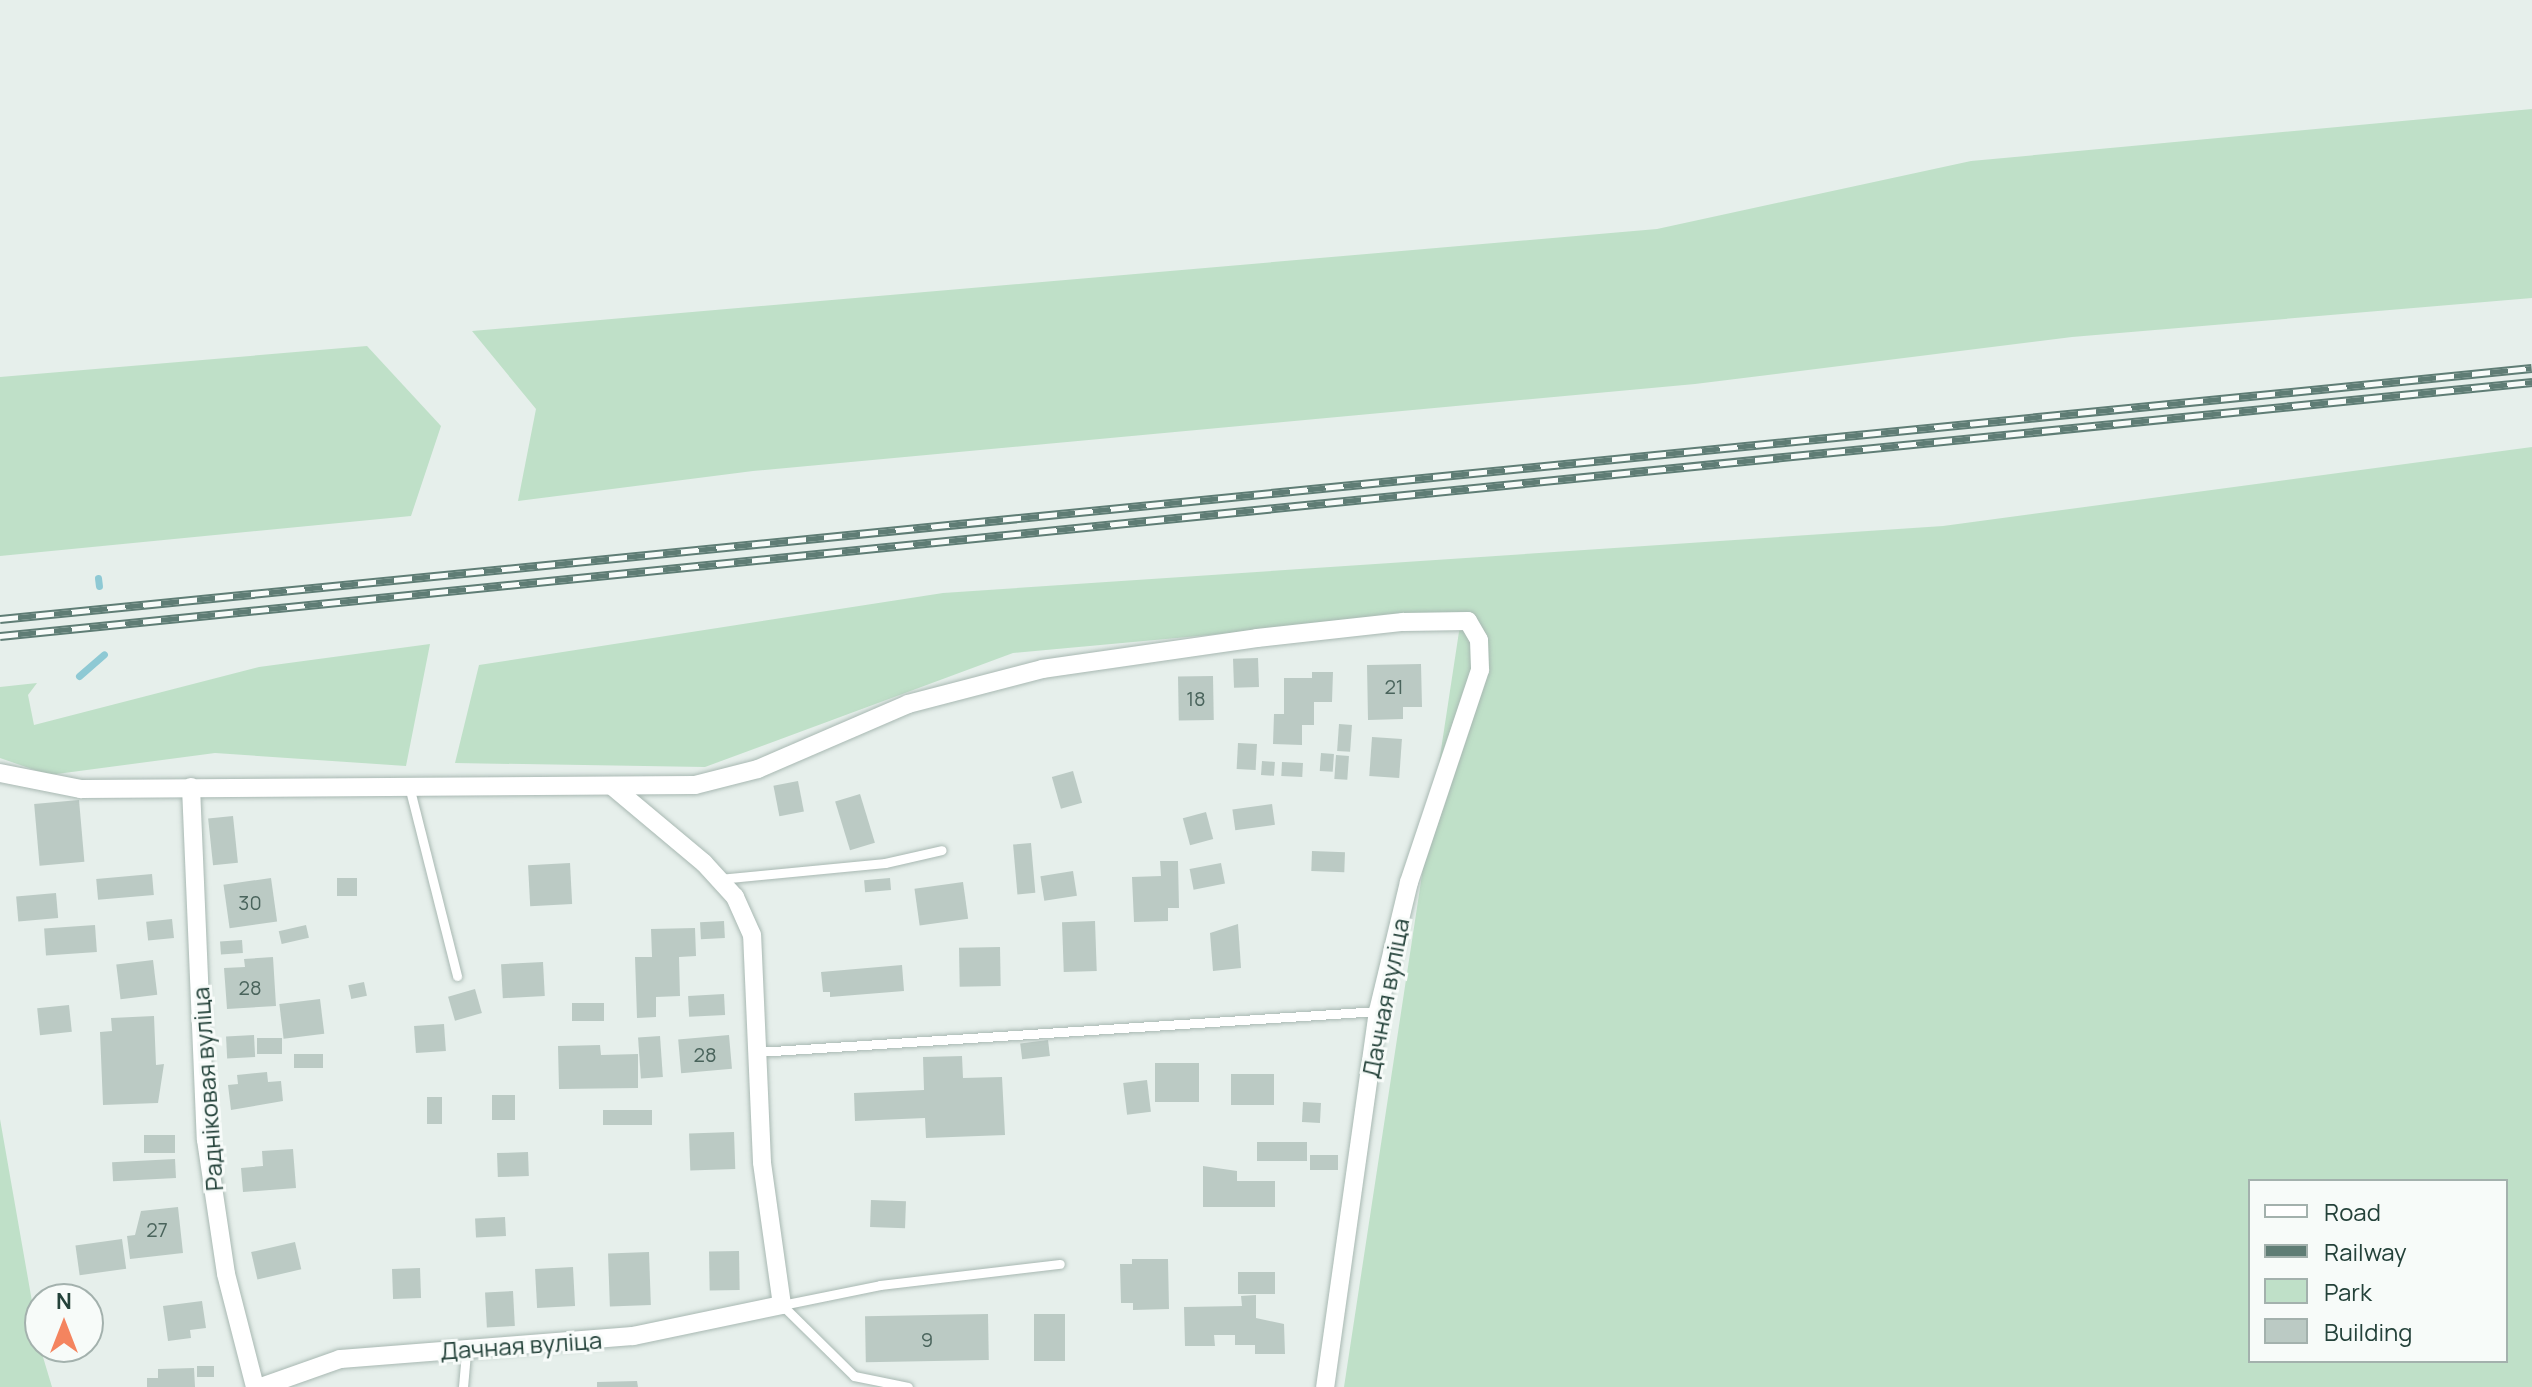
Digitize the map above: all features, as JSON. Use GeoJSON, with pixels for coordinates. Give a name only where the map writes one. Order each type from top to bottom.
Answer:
{"type":"FeatureCollection","features":[{"type":"Feature","properties":{"kind":"street","name":"Дачная вуліца"},"geometry":{"type":"LineString","coordinates":[[613,787],[731,779],[908,704],[1042,669],[1257,638],[1403,622],[1468,621],[1479,640],[1480,670],[1409,882],[1378,1011],[1325,1387]]}},
{"type":"Feature","properties":{"kind":"street"},"geometry":{"type":"LineString","coordinates":[[0,773],[81,789],[613,787],[719,879],[735,897],[752,935],[762,1162],[782,1305]]}},
{"type":"Feature","properties":{"kind":"street","name":"Радніковая вуліца"},"geometry":{"type":"LineString","coordinates":[[191,787],[206,1140],[226,1274],[255,1387]]}},
{"type":"Feature","properties":{"kind":"street","name":"Дачная вуліца"},"geometry":{"type":"LineString","coordinates":[[261,1387],[340,1359],[677,1330],[782,1305]]}},
{"type":"Feature","properties":{"kind":"lane"},"geometry":{"type":"LineString","coordinates":[[409,786],[457,976]]}},
{"type":"Feature","properties":{"kind":"lane"},"geometry":{"type":"LineString","coordinates":[[719,879],[885,863],[942,850]]}},
{"type":"Feature","properties":{"kind":"lane"},"geometry":{"type":"LineString","coordinates":[[758,1052],[1378,1011]]}},
{"type":"Feature","properties":{"kind":"lane"},"geometry":{"type":"LineString","coordinates":[[782,1305],[880,1285],[1060,1264]]}},
{"type":"Feature","properties":{"kind":"lane"},"geometry":{"type":"LineString","coordinates":[[782,1305],[854,1376],[908,1387]]}},
{"type":"Feature","properties":{"kind":"lane"},"geometry":{"type":"LineString","coordinates":[[463,1387],[466,1349]]}},
{"type":"Feature","properties":{"kind":"green space"},"geometry":{"type":"Polygon","coordinates":[[[2532,109],[2532,298],[2072,337],[1695,384],[753,471],[518,501],[536,409],[472,331],[1657,229],[1971,161],[2532,109]]]}},
{"type":"Feature","properties":{"kind":"green space"},"geometry":{"type":"Polygon","coordinates":[[[367,346],[441,426],[411,516],[0,556],[0,377],[367,346]]]}},
{"type":"Feature","properties":{"kind":"green space"},"geometry":{"type":"Polygon","coordinates":[[[2532,447],[2532,1387],[1344,1387],[1462,612],[1013,653],[705,767],[455,763],[479,665],[943,593],[1943,526],[2532,447]]]}},
{"type":"Feature","properties":{"kind":"green space"},"geometry":{"type":"Polygon","coordinates":[[[430,644],[406,766],[215,753],[49,775],[0,758],[0,687],[37,683],[28,695],[34,725],[259,667],[430,644]]]}},
{"type":"Feature","properties":{"kind":"green space"},"geometry":{"type":"Polygon","coordinates":[[[0,1119],[29,1283],[24,1283],[24,1363],[45,1363],[52,1387],[0,1387],[0,1119]]]}},
{"type":"Feature","properties":{"kind":"building"},"geometry":{"type":"Polygon","coordinates":[[[1258,658],[1259,687],[1234,688],[1233,659],[1258,658]]]}},
{"type":"Feature","properties":{"kind":"building"},"geometry":{"type":"Polygon","coordinates":[[[1421,664],[1422,707],[1403,707],[1403,719],[1368,720],[1367,665],[1421,664]]]}},
{"type":"Feature","properties":{"kind":"building"},"geometry":{"type":"Polygon","coordinates":[[[1312,672],[1333,672],[1332,702],[1314,702],[1314,725],[1302,725],[1302,745],[1273,744],[1274,714],[1284,714],[1284,678],[1312,678],[1312,672]]]}},
{"type":"Feature","properties":{"kind":"building"},"geometry":{"type":"Polygon","coordinates":[[[1213,676],[1214,720],[1179,721],[1178,677],[1213,676]]]}},
{"type":"Feature","properties":{"kind":"building"},"geometry":{"type":"Polygon","coordinates":[[[1339,724],[1352,725],[1350,752],[1337,751],[1339,724]]]}},
{"type":"Feature","properties":{"kind":"building"},"geometry":{"type":"Polygon","coordinates":[[[1372,737],[1402,739],[1399,778],[1369,776],[1372,737]]]}},
{"type":"Feature","properties":{"kind":"building"},"geometry":{"type":"Polygon","coordinates":[[[1238,743],[1257,744],[1256,770],[1237,769],[1238,743]]]}},
{"type":"Feature","properties":{"kind":"building"},"geometry":{"type":"Polygon","coordinates":[[[1321,753],[1334,754],[1333,772],[1320,771],[1321,753]]]}},
{"type":"Feature","properties":{"kind":"building"},"geometry":{"type":"Polygon","coordinates":[[[1336,755],[1349,756],[1347,780],[1334,779],[1336,755]]]}},
{"type":"Feature","properties":{"kind":"building"},"geometry":{"type":"Polygon","coordinates":[[[1262,761],[1275,762],[1274,776],[1261,775],[1262,761]]]}},
{"type":"Feature","properties":{"kind":"building"},"geometry":{"type":"Polygon","coordinates":[[[1282,762],[1303,763],[1302,777],[1281,776],[1282,762]]]}},
{"type":"Feature","properties":{"kind":"building"},"geometry":{"type":"Polygon","coordinates":[[[1073,771],[1082,803],[1061,809],[1052,777],[1073,771]]]}},
{"type":"Feature","properties":{"kind":"building"},"geometry":{"type":"Polygon","coordinates":[[[798,781],[804,811],[779,816],[773,786],[798,781]]]}},
{"type":"Feature","properties":{"kind":"building"},"geometry":{"type":"Polygon","coordinates":[[[860,794],[875,843],[850,850],[835,802],[860,794]]]}},
{"type":"Feature","properties":{"kind":"building"},"geometry":{"type":"Polygon","coordinates":[[[79,800],[84,862],[40,866],[34,804],[79,800]]]}},
{"type":"Feature","properties":{"kind":"building"},"geometry":{"type":"Polygon","coordinates":[[[1272,804],[1275,825],[1235,830],[1232,810],[1272,804]]]}},
{"type":"Feature","properties":{"kind":"building"},"geometry":{"type":"Polygon","coordinates":[[[1206,812],[1213,839],[1190,845],[1183,818],[1206,812]]]}},
{"type":"Feature","properties":{"kind":"building"},"geometry":{"type":"Polygon","coordinates":[[[233,816],[238,863],[213,865],[208,819],[233,816]]]}},
{"type":"Feature","properties":{"kind":"building"},"geometry":{"type":"Polygon","coordinates":[[[1031,843],[1035,893],[1017,894],[1013,845],[1031,843]]]}},
{"type":"Feature","properties":{"kind":"building"},"geometry":{"type":"Polygon","coordinates":[[[1312,851],[1345,852],[1344,872],[1311,871],[1312,851]]]}},
{"type":"Feature","properties":{"kind":"building"},"geometry":{"type":"Polygon","coordinates":[[[1160,861],[1178,861],[1179,908],[1168,908],[1168,921],[1134,922],[1132,877],[1161,876],[1160,861]]]}},
{"type":"Feature","properties":{"kind":"building"},"geometry":{"type":"Polygon","coordinates":[[[570,863],[572,904],[530,906],[528,865],[570,863]]]}},
{"type":"Feature","properties":{"kind":"building"},"geometry":{"type":"Polygon","coordinates":[[[1221,863],[1225,884],[1194,890],[1190,869],[1221,863]]]}},
{"type":"Feature","properties":{"kind":"building"},"geometry":{"type":"Polygon","coordinates":[[[1073,871],[1077,896],[1044,901],[1040,876],[1073,871]]]}},
{"type":"Feature","properties":{"kind":"building"},"geometry":{"type":"Polygon","coordinates":[[[152,874],[154,895],[98,900],[96,879],[152,874]]]}},
{"type":"Feature","properties":{"kind":"building"},"geometry":{"type":"Polygon","coordinates":[[[271,878],[277,922],[230,928],[223,885],[271,878]]]}},
{"type":"Feature","properties":{"kind":"building"},"geometry":{"type":"Polygon","coordinates":[[[337,878],[357,878],[357,896],[337,896],[337,878]]]}},
{"type":"Feature","properties":{"kind":"building"},"geometry":{"type":"Polygon","coordinates":[[[890,878],[891,890],[865,892],[864,880],[890,878]]]}},
{"type":"Feature","properties":{"kind":"building"},"geometry":{"type":"Polygon","coordinates":[[[963,882],[968,919],[920,925],[914,889],[963,882]]]}},
{"type":"Feature","properties":{"kind":"building"},"geometry":{"type":"Polygon","coordinates":[[[56,893],[58,918],[18,921],[16,896],[56,893]]]}},
{"type":"Feature","properties":{"kind":"building"},"geometry":{"type":"Polygon","coordinates":[[[172,919],[174,938],[148,941],[146,922],[172,919]]]}},
{"type":"Feature","properties":{"kind":"building"},"geometry":{"type":"Polygon","coordinates":[[[724,921],[725,938],[701,939],[700,922],[724,921]]]}},
{"type":"Feature","properties":{"kind":"building"},"geometry":{"type":"Polygon","coordinates":[[[1095,921],[1097,971],[1064,972],[1062,922],[1095,921]]]}},
{"type":"Feature","properties":{"kind":"building"},"geometry":{"type":"Polygon","coordinates":[[[1238,924],[1241,968],[1213,971],[1210,933],[1238,924]]]}},
{"type":"Feature","properties":{"kind":"building"},"geometry":{"type":"Polygon","coordinates":[[[95,925],[97,952],[46,955],[44,929],[95,925]]]}},
{"type":"Feature","properties":{"kind":"building"},"geometry":{"type":"Polygon","coordinates":[[[306,925],[309,938],[282,944],[279,931],[306,925]]]}},
{"type":"Feature","properties":{"kind":"building"},"geometry":{"type":"Polygon","coordinates":[[[695,928],[696,956],[679,957],[680,996],[656,997],[656,1017],[637,1018],[635,957],[652,957],[651,929],[695,928]]]}},
{"type":"Feature","properties":{"kind":"building"},"geometry":{"type":"Polygon","coordinates":[[[242,940],[243,953],[221,955],[220,942],[242,940]]]}},
{"type":"Feature","properties":{"kind":"building"},"geometry":{"type":"Polygon","coordinates":[[[1000,947],[1001,986],[960,987],[959,948],[1000,947]]]}},
{"type":"Feature","properties":{"kind":"building"},"geometry":{"type":"Polygon","coordinates":[[[273,957],[276,1006],[227,1009],[224,968],[245,967],[244,959],[273,957]]]}},
{"type":"Feature","properties":{"kind":"building"},"geometry":{"type":"Polygon","coordinates":[[[153,960],[157,995],[121,999],[116,965],[153,960]]]}},
{"type":"Feature","properties":{"kind":"building"},"geometry":{"type":"Polygon","coordinates":[[[543,962],[545,996],[503,998],[501,964],[543,962]]]}},
{"type":"Feature","properties":{"kind":"building"},"geometry":{"type":"Polygon","coordinates":[[[902,965],[904,991],[830,997],[830,992],[823,992],[821,972],[902,965]]]}},
{"type":"Feature","properties":{"kind":"building"},"geometry":{"type":"Polygon","coordinates":[[[364,982],[367,996],[351,999],[348,985],[364,982]]]}},
{"type":"Feature","properties":{"kind":"building"},"geometry":{"type":"Polygon","coordinates":[[[475,989],[482,1013],[455,1021],[448,997],[475,989]]]}},
{"type":"Feature","properties":{"kind":"building"},"geometry":{"type":"Polygon","coordinates":[[[724,994],[725,1015],[689,1017],[688,996],[724,994]]]}},
{"type":"Feature","properties":{"kind":"building"},"geometry":{"type":"Polygon","coordinates":[[[320,999],[324,1034],[284,1039],[279,1004],[320,999]]]}},
{"type":"Feature","properties":{"kind":"building"},"geometry":{"type":"Polygon","coordinates":[[[572,1003],[604,1003],[604,1021],[572,1021],[572,1003]]]}},
{"type":"Feature","properties":{"kind":"building"},"geometry":{"type":"Polygon","coordinates":[[[69,1005],[72,1032],[40,1035],[37,1008],[69,1005]]]}},
{"type":"Feature","properties":{"kind":"building"},"geometry":{"type":"Polygon","coordinates":[[[154,1016],[156,1065],[164,1064],[158,1103],[103,1105],[100,1032],[112,1031],[111,1018],[154,1016]]]}},
{"type":"Feature","properties":{"kind":"building"},"geometry":{"type":"Polygon","coordinates":[[[444,1024],[446,1051],[416,1053],[414,1026],[444,1024]]]}},
{"type":"Feature","properties":{"kind":"building"},"geometry":{"type":"Polygon","coordinates":[[[254,1035],[255,1057],[227,1058],[226,1036],[254,1035]]]}},
{"type":"Feature","properties":{"kind":"building"},"geometry":{"type":"Polygon","coordinates":[[[729,1035],[732,1069],[681,1073],[678,1039],[729,1035]]]}},
{"type":"Feature","properties":{"kind":"building"},"geometry":{"type":"Polygon","coordinates":[[[660,1036],[663,1077],[641,1078],[638,1038],[660,1036]]]}},
{"type":"Feature","properties":{"kind":"building"},"geometry":{"type":"Polygon","coordinates":[[[257,1038],[282,1038],[282,1054],[257,1054],[257,1038]]]}},
{"type":"Feature","properties":{"kind":"building"},"geometry":{"type":"Polygon","coordinates":[[[1048,1040],[1050,1056],[1022,1059],[1020,1043],[1048,1040]]]}},
{"type":"Feature","properties":{"kind":"building"},"geometry":{"type":"Polygon","coordinates":[[[600,1045],[601,1055],[638,1054],[638,1088],[559,1089],[558,1046],[600,1045]]]}},
{"type":"Feature","properties":{"kind":"building"},"geometry":{"type":"Polygon","coordinates":[[[294,1054],[323,1054],[323,1068],[294,1068],[294,1054]]]}},
{"type":"Feature","properties":{"kind":"building"},"geometry":{"type":"Polygon","coordinates":[[[962,1056],[963,1078],[1002,1077],[1005,1135],[926,1138],[925,1118],[855,1121],[854,1093],[924,1090],[923,1057],[962,1056]]]}},
{"type":"Feature","properties":{"kind":"building"},"geometry":{"type":"Polygon","coordinates":[[[1155,1063],[1199,1063],[1199,1102],[1155,1102],[1155,1063]]]}},
{"type":"Feature","properties":{"kind":"building"},"geometry":{"type":"Polygon","coordinates":[[[267,1072],[268,1082],[281,1081],[283,1101],[231,1110],[228,1085],[238,1084],[237,1075],[267,1072]]]}},
{"type":"Feature","properties":{"kind":"building"},"geometry":{"type":"Polygon","coordinates":[[[1231,1074],[1274,1074],[1274,1105],[1231,1105],[1231,1074]]]}},
{"type":"Feature","properties":{"kind":"building"},"geometry":{"type":"Polygon","coordinates":[[[1147,1080],[1151,1112],[1127,1115],[1123,1083],[1147,1080]]]}},
{"type":"Feature","properties":{"kind":"building"},"geometry":{"type":"Polygon","coordinates":[[[492,1095],[515,1095],[515,1120],[492,1120],[492,1095]]]}},
{"type":"Feature","properties":{"kind":"building"},"geometry":{"type":"Polygon","coordinates":[[[427,1097],[442,1097],[442,1124],[427,1124],[427,1097]]]}},
{"type":"Feature","properties":{"kind":"building"},"geometry":{"type":"Polygon","coordinates":[[[1303,1102],[1321,1103],[1320,1123],[1302,1122],[1303,1102]]]}},
{"type":"Feature","properties":{"kind":"building"},"geometry":{"type":"Polygon","coordinates":[[[603,1110],[652,1110],[652,1125],[603,1125],[603,1110]]]}},
{"type":"Feature","properties":{"kind":"building"},"geometry":{"type":"Polygon","coordinates":[[[734,1132],[735,1169],[690,1171],[689,1134],[734,1132]]]}},
{"type":"Feature","properties":{"kind":"building"},"geometry":{"type":"Polygon","coordinates":[[[144,1135],[175,1135],[175,1153],[144,1153],[144,1135]]]}},
{"type":"Feature","properties":{"kind":"building"},"geometry":{"type":"Polygon","coordinates":[[[1257,1142],[1307,1142],[1307,1161],[1257,1161],[1257,1142]]]}},
{"type":"Feature","properties":{"kind":"building"},"geometry":{"type":"Polygon","coordinates":[[[293,1149],[296,1188],[243,1192],[241,1168],[263,1166],[262,1151],[293,1149]]]}},
{"type":"Feature","properties":{"kind":"building"},"geometry":{"type":"Polygon","coordinates":[[[528,1152],[529,1176],[498,1177],[497,1153],[528,1152]]]}},
{"type":"Feature","properties":{"kind":"building"},"geometry":{"type":"Polygon","coordinates":[[[1310,1155],[1338,1155],[1338,1170],[1310,1170],[1310,1155]]]}},
{"type":"Feature","properties":{"kind":"building"},"geometry":{"type":"Polygon","coordinates":[[[175,1159],[176,1178],[113,1181],[112,1162],[175,1159]]]}},
{"type":"Feature","properties":{"kind":"building"},"geometry":{"type":"Polygon","coordinates":[[[1203,1166],[1237,1171],[1237,1181],[1275,1181],[1275,1207],[1203,1207],[1203,1166]]]}},
{"type":"Feature","properties":{"kind":"building"},"geometry":{"type":"Polygon","coordinates":[[[871,1200],[906,1201],[905,1228],[870,1227],[871,1200]]]}},
{"type":"Feature","properties":{"kind":"building"},"geometry":{"type":"Polygon","coordinates":[[[178,1207],[183,1253],[130,1259],[127,1236],[135,1235],[141,1211],[178,1207]]]}},
{"type":"Feature","properties":{"kind":"building"},"geometry":{"type":"Polygon","coordinates":[[[505,1217],[506,1236],[476,1238],[475,1219],[505,1217]]]}},
{"type":"Feature","properties":{"kind":"building"},"geometry":{"type":"Polygon","coordinates":[[[122,1239],[126,1269],[80,1275],[75,1246],[122,1239]]]}},
{"type":"Feature","properties":{"kind":"building"},"geometry":{"type":"Polygon","coordinates":[[[295,1242],[301,1269],[257,1279],[251,1252],[295,1242]]]}},
{"type":"Feature","properties":{"kind":"building"},"geometry":{"type":"Polygon","coordinates":[[[739,1251],[740,1290],[710,1291],[709,1252],[739,1251]]]}},
{"type":"Feature","properties":{"kind":"building"},"geometry":{"type":"Polygon","coordinates":[[[649,1252],[651,1305],[610,1306],[608,1253],[649,1252]]]}},
{"type":"Feature","properties":{"kind":"building"},"geometry":{"type":"Polygon","coordinates":[[[1132,1259],[1168,1259],[1169,1309],[1133,1310],[1133,1303],[1121,1303],[1120,1264],[1132,1264],[1132,1259]]]}},
{"type":"Feature","properties":{"kind":"building"},"geometry":{"type":"Polygon","coordinates":[[[573,1267],[575,1306],[537,1308],[535,1269],[573,1267]]]}},
{"type":"Feature","properties":{"kind":"building"},"geometry":{"type":"Polygon","coordinates":[[[420,1268],[421,1298],[393,1299],[392,1269],[420,1268]]]}},
{"type":"Feature","properties":{"kind":"building"},"geometry":{"type":"Polygon","coordinates":[[[1238,1272],[1275,1272],[1275,1294],[1238,1294],[1238,1272]]]}},
{"type":"Feature","properties":{"kind":"building"},"geometry":{"type":"Polygon","coordinates":[[[513,1291],[515,1326],[487,1327],[485,1292],[513,1291]]]}},
{"type":"Feature","properties":{"kind":"building"},"geometry":{"type":"Polygon","coordinates":[[[1256,1295],[1256,1318],[1284,1324],[1285,1354],[1255,1354],[1255,1345],[1235,1345],[1235,1335],[1214,1335],[1215,1346],[1185,1346],[1184,1307],[1242,1306],[1241,1296],[1256,1295]]]}},
{"type":"Feature","properties":{"kind":"building"},"geometry":{"type":"Polygon","coordinates":[[[202,1301],[206,1328],[190,1330],[191,1338],[168,1341],[163,1306],[202,1301]]]}},
{"type":"Feature","properties":{"kind":"building"},"geometry":{"type":"Polygon","coordinates":[[[988,1314],[989,1360],[866,1362],[865,1316],[988,1314]]]}},
{"type":"Feature","properties":{"kind":"building"},"geometry":{"type":"Polygon","coordinates":[[[1034,1314],[1065,1314],[1065,1361],[1034,1361],[1034,1314]]]}},
{"type":"Feature","properties":{"kind":"building"},"geometry":{"type":"Polygon","coordinates":[[[197,1366],[214,1366],[214,1377],[197,1377],[197,1366]]]}},
{"type":"Feature","properties":{"kind":"building"},"geometry":{"type":"Polygon","coordinates":[[[194,1368],[195,1387],[147,1387],[147,1378],[158,1378],[158,1369],[194,1368]]]}},
{"type":"Feature","properties":{"kind":"building"},"geometry":{"type":"Polygon","coordinates":[[[637,1381],[638,1387],[597,1387],[597,1382],[637,1381]]]}},
{"type":"Feature","properties":{"kind":"waterway"},"geometry":{"type":"LineString","coordinates":[[98,578],[99,586]]}},
{"type":"Feature","properties":{"kind":"waterway"},"geometry":{"type":"LineString","coordinates":[[79,676],[104,654]]}},
{"type":"Feature","properties":{"kind":"railway"},"geometry":{"type":"LineString","coordinates":[[0,619],[2532,368]]}},
{"type":"Feature","properties":{"kind":"railway"},"geometry":{"type":"LineString","coordinates":[[0,636],[2532,382]]}}]}
